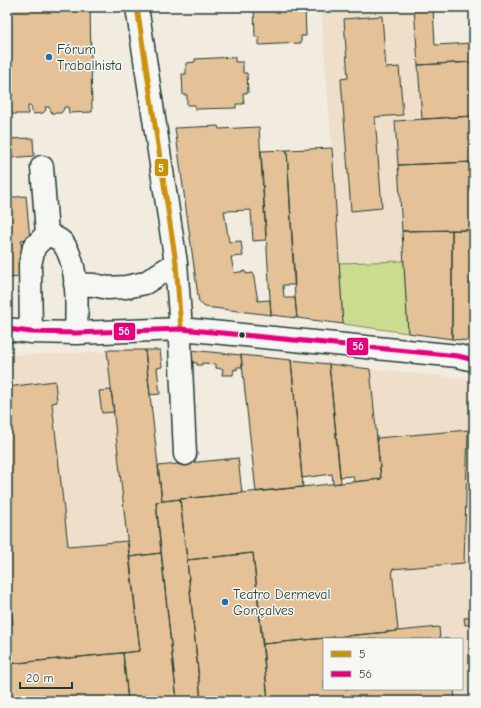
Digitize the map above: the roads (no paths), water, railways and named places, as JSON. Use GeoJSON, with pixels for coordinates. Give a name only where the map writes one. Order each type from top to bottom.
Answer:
{"type":"FeatureCollection","features":[{"type":"Feature","properties":{"kind":"street"},"geometry":{"type":"LineString","coordinates":[[137,7],[176,263],[181,329],[180,343],[185,454]]}},
{"type":"Feature","properties":{"kind":"street"},"geometry":{"type":"LineString","coordinates":[[42,167],[48,234]]}},
{"type":"Feature","properties":{"kind":"street"},"geometry":{"type":"LineString","coordinates":[[48,234],[63,242],[74,267],[76,333]]}},
{"type":"Feature","properties":{"kind":"street"},"geometry":{"type":"LineString","coordinates":[[32,332],[30,265],[34,247],[48,234]]}},
{"type":"Feature","properties":{"kind":"street"},"geometry":{"type":"LineString","coordinates":[[75,284],[94,284],[108,288],[126,287],[145,283],[176,263]]}},
{"type":"Feature","properties":{"kind":"street"},"geometry":{"type":"LineString","coordinates":[[7,329],[32,332],[76,333],[181,329],[458,356],[474,360]]}},
{"type":"Feature","properties":{"kind":"place","name":"Fórum Trabalhista"},"geometry":{"type":"Point","coordinates":[49,57]}},
{"type":"Feature","properties":{"kind":"place","name":"Teatro Dermeval Gonçalves"},"geometry":{"type":"Point","coordinates":[225,602]}}]}
